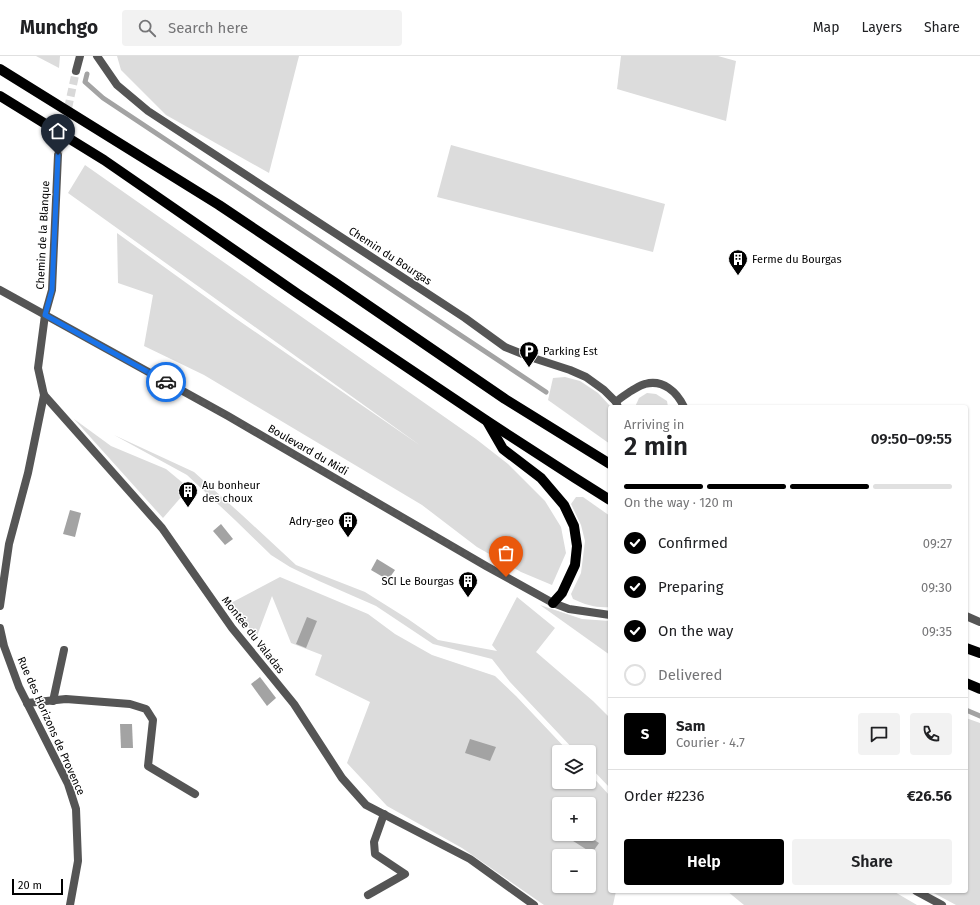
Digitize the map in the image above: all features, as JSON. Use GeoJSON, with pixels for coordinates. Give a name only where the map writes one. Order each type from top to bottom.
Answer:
{"type":"FeatureCollection","features":[{"type":"Feature","properties":{"kind":"main road"},"geometry":{"type":"LineString","coordinates":[[0,69],[219,205],[505,398],[608,463]]}},
{"type":"Feature","properties":{"kind":"main road"},"geometry":{"type":"LineString","coordinates":[[0,96],[104,160],[298,294],[487,421],[608,499]]}},
{"type":"Feature","properties":{"kind":"main road"},"geometry":{"type":"LineString","coordinates":[[487,421],[503,449],[541,478],[564,505],[574,526],[577,546],[575,565],[562,593],[553,603]]}},
{"type":"Feature","properties":{"kind":"main road"},"geometry":{"type":"LineString","coordinates":[[968,649],[980,653]]}},
{"type":"Feature","properties":{"kind":"main road"},"geometry":{"type":"LineString","coordinates":[[968,684],[980,689]]}},
{"type":"Feature","properties":{"kind":"street"},"geometry":{"type":"LineString","coordinates":[[76,70],[80,56]]}},
{"type":"Feature","properties":{"kind":"street","name":"Chemin du Bourgas"},"geometry":{"type":"LineString","coordinates":[[97,56],[117,85],[148,111],[465,318],[505,347],[586,377],[604,390],[617,405],[620,398],[644,384],[655,382],[667,386],[679,397],[683,405]]}},
{"type":"Feature","properties":{"kind":"street","name":"Chemin de la Blanque"},"geometry":{"type":"LineString","coordinates":[[45,315],[52,290],[58,155]]}},
{"type":"Feature","properties":{"kind":"street","name":"Boulevard du Midi"},"geometry":{"type":"LineString","coordinates":[[0,290],[228,416],[479,562],[553,603],[569,609],[608,615]]}},
{"type":"Feature","properties":{"kind":"street","name":"Montée du Valadas"},"geometry":{"type":"LineString","coordinates":[[45,315],[38,368],[44,396],[162,528],[232,628],[294,704],[342,778],[366,805],[470,859],[534,905]]}},
{"type":"Feature","properties":{"kind":"street"},"geometry":{"type":"LineString","coordinates":[[0,606],[9,544],[28,473],[44,396]]}},
{"type":"Feature","properties":{"kind":"street"},"geometry":{"type":"LineString","coordinates":[[968,617],[980,622]]}},
{"type":"Feature","properties":{"kind":"street","name":"Rue des Horizons de Provence"},"geometry":{"type":"LineString","coordinates":[[0,628],[4,646],[3,654],[68,784],[76,809],[78,861],[70,905]]}},
{"type":"Feature","properties":{"kind":"street"},"geometry":{"type":"LineString","coordinates":[[53,700],[64,650]]}},
{"type":"Feature","properties":{"kind":"street"},"geometry":{"type":"LineString","coordinates":[[27,703],[66,699],[130,704],[146,709],[153,720],[148,766],[195,794]]}},
{"type":"Feature","properties":{"kind":"street"},"geometry":{"type":"LineString","coordinates":[[368,895],[405,874],[375,854],[374,842],[384,814]]}},
{"type":"Feature","properties":{"kind":"street"},"geometry":{"type":"LineString","coordinates":[[920,893],[942,905]]}},
{"type":"Feature","properties":{"kind":"shaded area"},"geometry":{"type":"Polygon","coordinates":[[[36,56],[60,56],[59,68],[36,56]]]}},
{"type":"Feature","properties":{"kind":"shaded area"},"geometry":{"type":"Polygon","coordinates":[[[117,56],[299,56],[269,173],[166,115],[121,70],[117,56]]]}},
{"type":"Feature","properties":{"kind":"shaded area"},"geometry":{"type":"Polygon","coordinates":[[[621,56],[718,56],[736,61],[726,121],[617,89],[621,56]]]}},
{"type":"Feature","properties":{"kind":"shaded area"},"geometry":{"type":"Polygon","coordinates":[[[451,145],[665,204],[653,252],[437,197],[451,145]]]}},
{"type":"Feature","properties":{"kind":"shaded area"},"geometry":{"type":"Polygon","coordinates":[[[85,165],[476,439],[508,464],[545,501],[561,527],[566,553],[552,585],[521,572],[477,547],[422,505],[204,375],[144,346],[153,295],[118,283],[117,233],[235,318],[421,446],[68,193],[85,165]]]}},
{"type":"Feature","properties":{"kind":"shaded area"},"geometry":{"type":"Polygon","coordinates":[[[565,377],[580,381],[598,393],[609,405],[608,443],[548,400],[553,378],[565,377]]]}},
{"type":"Feature","properties":{"kind":"shaded area"},"geometry":{"type":"Polygon","coordinates":[[[647,393],[656,394],[667,401],[668,405],[636,405],[639,398],[647,393]]]}},
{"type":"Feature","properties":{"kind":"shaded area"},"geometry":{"type":"Polygon","coordinates":[[[74,419],[111,446],[166,469],[189,488],[163,518],[74,419]]]}},
{"type":"Feature","properties":{"kind":"shaded area"},"geometry":{"type":"Polygon","coordinates":[[[114,435],[194,472],[296,565],[365,592],[438,640],[497,651],[492,645],[517,597],[555,628],[536,652],[593,701],[608,716],[608,786],[596,773],[596,745],[569,745],[510,682],[492,659],[433,644],[376,606],[290,567],[271,555],[187,475],[114,435]]]}},
{"type":"Feature","properties":{"kind":"shaded area"},"geometry":{"type":"Polygon","coordinates":[[[576,497],[583,497],[608,515],[608,607],[587,604],[573,599],[571,594],[581,573],[585,541],[581,525],[571,504],[576,497]]]}},
{"type":"Feature","properties":{"kind":"shaded area"},"geometry":{"type":"Polygon","coordinates":[[[70,510],[81,513],[75,537],[63,534],[70,510]]]}},
{"type":"Feature","properties":{"kind":"shaded area"},"geometry":{"type":"Polygon","coordinates":[[[221,524],[233,539],[225,545],[213,531],[221,524]]]}},
{"type":"Feature","properties":{"kind":"shaded area"},"geometry":{"type":"Polygon","coordinates":[[[377,559],[395,570],[388,580],[371,570],[377,559]]]}},
{"type":"Feature","properties":{"kind":"shaded area"},"geometry":{"type":"Polygon","coordinates":[[[280,577],[368,614],[395,634],[432,655],[495,676],[562,745],[552,745],[552,789],[596,789],[596,781],[608,794],[608,893],[616,893],[613,905],[544,905],[462,848],[387,806],[347,763],[370,702],[315,675],[322,655],[291,643],[272,596],[257,636],[227,605],[280,577]]]}},
{"type":"Feature","properties":{"kind":"shaded area"},"geometry":{"type":"Polygon","coordinates":[[[540,605],[582,619],[608,621],[608,654],[540,605]]]}},
{"type":"Feature","properties":{"kind":"shaded area"},"geometry":{"type":"Polygon","coordinates":[[[307,617],[317,621],[306,648],[296,644],[307,617]]]}},
{"type":"Feature","properties":{"kind":"shaded area"},"geometry":{"type":"Polygon","coordinates":[[[260,677],[276,698],[267,706],[251,684],[260,677]]]}},
{"type":"Feature","properties":{"kind":"shaded area"},"geometry":{"type":"Polygon","coordinates":[[[968,719],[980,723],[980,905],[956,905],[934,893],[968,893],[968,719]]]}},
{"type":"Feature","properties":{"kind":"shaded area"},"geometry":{"type":"Polygon","coordinates":[[[120,724],[132,724],[133,748],[121,748],[120,724]]]}},
{"type":"Feature","properties":{"kind":"shaded area"},"geometry":{"type":"Polygon","coordinates":[[[470,739],[496,747],[490,761],[465,753],[470,739]]]}},
{"type":"Feature","properties":{"kind":"shaded area"},"geometry":{"type":"Polygon","coordinates":[[[573,841],[596,841],[599,843],[595,849],[586,849],[573,841]]]}},
{"type":"Feature","properties":{"kind":"shaded area"},"geometry":{"type":"Polygon","coordinates":[[[729,893],[896,893],[917,905],[744,905],[729,893]]]}},
{"type":"Feature","properties":{"kind":"waterway"},"geometry":{"type":"LineString","coordinates":[[87,74],[85,82],[103,98],[546,392]]}},
{"type":"Feature","properties":{"kind":"waterway"},"geometry":{"type":"LineString","coordinates":[[968,711],[980,716]]}},
{"type":"Feature","properties":{"kind":"tunnel"},"geometry":{"type":"LineString","coordinates":[[58,155],[76,71]]}},
{"type":"Feature","properties":{"kind":"way so far"},"geometry":{"type":"LineString","coordinates":[[166,382],[228,416],[506,577]]}},
{"type":"Feature","properties":{"kind":"place","name":"Ferme du Bourgas"},"geometry":{"type":"Point","coordinates":[738,276]}},
{"type":"Feature","properties":{"kind":"place","name":"Parking Est"},"geometry":{"type":"Point","coordinates":[529,368]}},
{"type":"Feature","properties":{"kind":"place","name":"Au bonheur des choux"},"geometry":{"type":"Point","coordinates":[188,508]}},
{"type":"Feature","properties":{"kind":"place","name":"Adry-geo"},"geometry":{"type":"Point","coordinates":[348,538]}},
{"type":"Feature","properties":{"kind":"place","name":"SCI Le Bourgas"},"geometry":{"type":"Point","coordinates":[468,598]}},
{"type":"Feature","properties":{"kind":"route"},"geometry":{"type":"LineString","coordinates":[[58,155],[52,290],[45,315],[166,382]]}}]}
